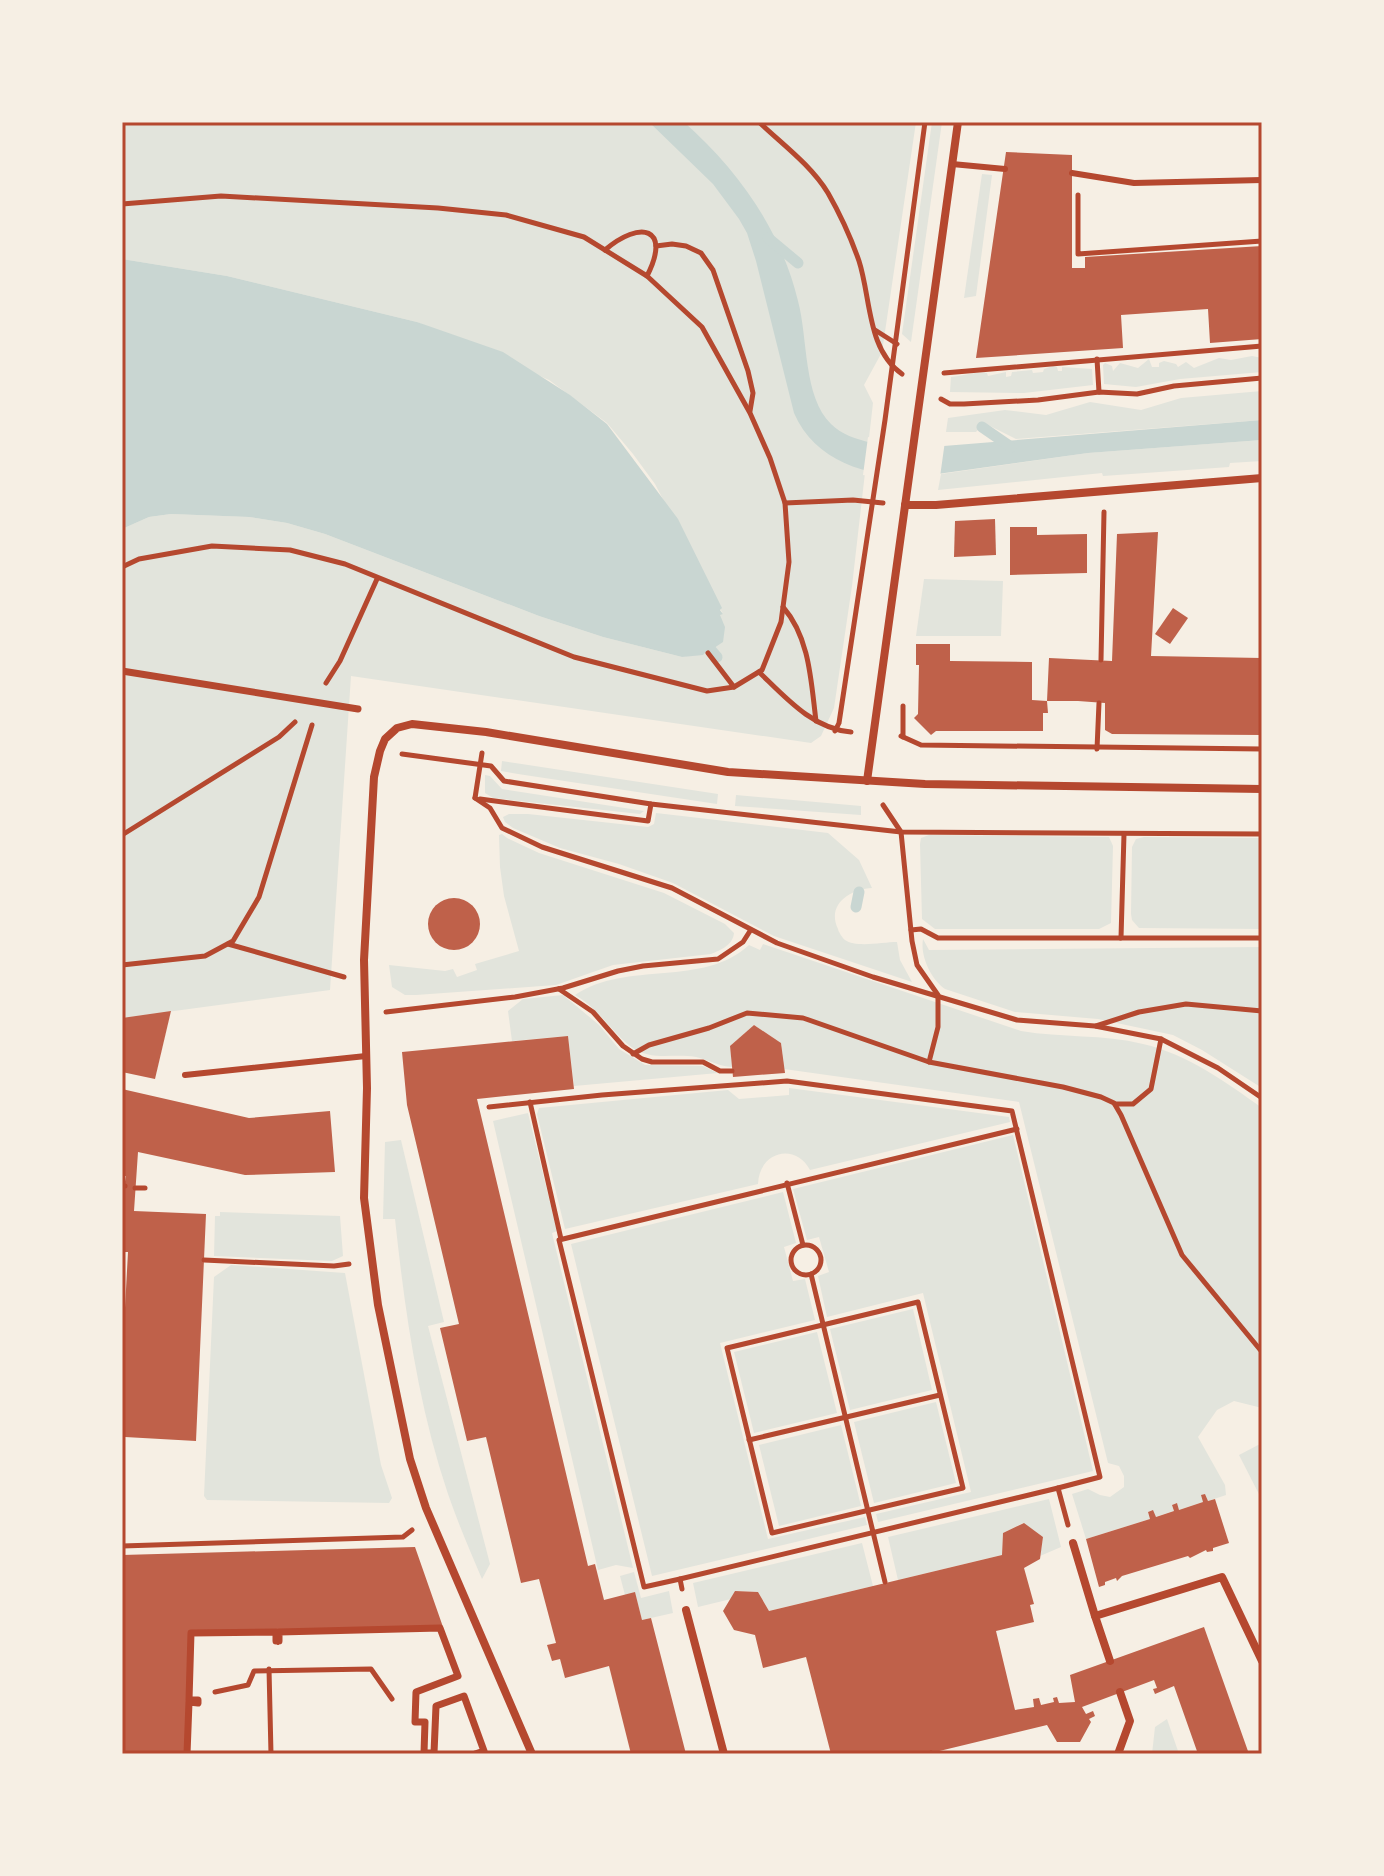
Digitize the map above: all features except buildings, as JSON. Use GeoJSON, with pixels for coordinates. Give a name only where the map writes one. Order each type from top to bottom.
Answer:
{"type":"FeatureCollection","features":[{"type":"Feature","properties":{"kind":"street"},"geometry":{"type":"LineString","coordinates":[[867,781],[958,122]]}},
{"type":"Feature","properties":{"kind":"street"},"geometry":{"type":"LineString","coordinates":[[905,505],[1262,478]]}},
{"type":"Feature","properties":{"kind":"street"},"geometry":{"type":"LineString","coordinates":[[122,671],[358,709]]}},
{"type":"Feature","properties":{"kind":"street"},"geometry":{"type":"LineString","coordinates":[[532,1754],[426,1508],[410,1459],[378,1305],[367,1232],[364,1198],[367,884],[374,777],[385,739],[397,728],[412,724],[486,732],[728,772],[925,784],[1262,789]]}},
{"type":"Feature","properties":{"kind":"street"},"geometry":{"type":"LineString","coordinates":[[1073,1543],[1110,1661]]}},
{"type":"Feature","properties":{"kind":"street"},"geometry":{"type":"LineString","coordinates":[[1095,1616],[1222,1577],[1262,1661]]}},
{"type":"Feature","properties":{"kind":"street"},"geometry":{"type":"LineString","coordinates":[[686,1610],[724,1754]]}},
{"type":"Feature","properties":{"kind":"street"},"geometry":{"type":"LineString","coordinates":[[187,1754],[189,1702],[198,1703],[198,1700],[189,1700],[191,1633],[276,1632],[276,1641],[279,1641],[279,1632],[440,1628],[458,1676],[416,1692],[415,1722],[425,1722],[424,1753],[434,1753],[436,1706],[464,1696],[484,1751],[475,1754]]}},
{"type":"Feature","properties":{"kind":"street"},"geometry":{"type":"LineString","coordinates":[[1118,1754],[1130,1721],[1120,1692]]}},
{"type":"Feature","properties":{"kind":"lane"},"geometry":{"type":"LineString","coordinates":[[952,164],[1005,169]]}},
{"type":"Feature","properties":{"kind":"lane"},"geometry":{"type":"LineString","coordinates":[[1074,173],[1134,183],[1262,180]]}},
{"type":"Feature","properties":{"kind":"lane"},"geometry":{"type":"LineString","coordinates":[[185,1075],[366,1056]]}},
{"type":"Feature","properties":{"kind":"path"},"geometry":{"type":"LineString","coordinates":[[759,122],[799,159],[826,190],[859,261],[877,342],[891,367],[906,377]]}},
{"type":"Feature","properties":{"kind":"path"},"geometry":{"type":"LineString","coordinates":[[835,731],[839,723],[885,420],[925,122]]}},
{"type":"Feature","properties":{"kind":"path"},"geometry":{"type":"LineString","coordinates":[[1074,173],[1078,254],[1262,241]]}},
{"type":"Feature","properties":{"kind":"path"},"geometry":{"type":"LineString","coordinates":[[122,204],[221,196],[438,208],[506,215],[584,237],[647,276],[702,327],[750,413],[770,458],[785,503],[789,562],[781,622],[759,672],[734,687],[707,691],[574,657],[345,564],[290,550],[212,546],[139,559],[122,567]]}},
{"type":"Feature","properties":{"kind":"path"},"geometry":{"type":"LineString","coordinates":[[605,250],[634,231],[646,232],[653,237],[656,246],[656,255],[647,276]]}},
{"type":"Feature","properties":{"kind":"path"},"geometry":{"type":"LineString","coordinates":[[656,246],[686,246],[701,253],[713,270],[748,371],[753,393],[750,413]]}},
{"type":"Feature","properties":{"kind":"path"},"geometry":{"type":"LineString","coordinates":[[874,329],[901,347]]}},
{"type":"Feature","properties":{"kind":"path"},"geometry":{"type":"LineString","coordinates":[[947,373],[1262,346]]}},
{"type":"Feature","properties":{"kind":"path"},"geometry":{"type":"LineString","coordinates":[[1097,359],[1099,392]]}},
{"type":"Feature","properties":{"kind":"path"},"geometry":{"type":"LineString","coordinates":[[943,400],[950,404],[964,404],[1038,400],[1099,392],[1137,394],[1174,386],[1262,378]]}},
{"type":"Feature","properties":{"kind":"path"},"geometry":{"type":"LineString","coordinates":[[1101,660],[1104,491]]}},
{"type":"Feature","properties":{"kind":"path"},"geometry":{"type":"LineString","coordinates":[[785,503],[862,501]]}},
{"type":"Feature","properties":{"kind":"path"},"geometry":{"type":"LineString","coordinates":[[122,835],[279,737],[314,702],[340,661],[377,579]]}},
{"type":"Feature","properties":{"kind":"path"},"geometry":{"type":"LineString","coordinates":[[783,607],[793,618],[809,665],[816,721]]}},
{"type":"Feature","properties":{"kind":"path"},"geometry":{"type":"LineString","coordinates":[[708,653],[734,687]]}},
{"type":"Feature","properties":{"kind":"path"},"geometry":{"type":"LineString","coordinates":[[759,672],[793,705],[825,727]]}},
{"type":"Feature","properties":{"kind":"path"},"geometry":{"type":"LineString","coordinates":[[122,965],[205,956],[233,941],[259,897],[312,732],[314,702]]}},
{"type":"Feature","properties":{"kind":"path"},"geometry":{"type":"LineString","coordinates":[[1097,749],[1099,703]]}},
{"type":"Feature","properties":{"kind":"path"},"geometry":{"type":"LineString","coordinates":[[903,737],[921,745],[1262,749]]}},
{"type":"Feature","properties":{"kind":"path"},"geometry":{"type":"LineString","coordinates":[[380,751],[491,766],[504,781],[651,804],[901,832],[1262,834]]}},
{"type":"Feature","properties":{"kind":"path"},"geometry":{"type":"LineString","coordinates":[[475,798],[480,764]]}},
{"type":"Feature","properties":{"kind":"path"},"geometry":{"type":"LineString","coordinates":[[475,798],[648,821],[651,804]]}},
{"type":"Feature","properties":{"kind":"path"},"geometry":{"type":"LineString","coordinates":[[475,798],[490,808],[502,828],[542,847],[672,888],[777,943],[873,977],[1017,1020],[1095,1026],[1161,1039],[1218,1068],[1262,1098]]}},
{"type":"Feature","properties":{"kind":"path"},"geometry":{"type":"LineString","coordinates":[[901,832],[917,965],[938,995],[938,1027],[929,1062]]}},
{"type":"Feature","properties":{"kind":"path"},"geometry":{"type":"LineString","coordinates":[[1121,938],[1124,834]]}},
{"type":"Feature","properties":{"kind":"path"},"geometry":{"type":"LineString","coordinates":[[911,930],[921,929],[938,938],[1262,938]]}},
{"type":"Feature","properties":{"kind":"path"},"geometry":{"type":"LineString","coordinates":[[365,1014],[453,1006],[559,989],[618,971],[718,959],[743,942],[750,931]]}},
{"type":"Feature","properties":{"kind":"path"},"geometry":{"type":"LineString","coordinates":[[228,944],[344,977]]}},
{"type":"Feature","properties":{"kind":"path"},"geometry":{"type":"LineString","coordinates":[[559,989],[593,1012],[633,1054],[652,1062],[703,1062],[720,1071],[732,1071]]}},
{"type":"Feature","properties":{"kind":"path"},"geometry":{"type":"LineString","coordinates":[[1095,1026],[1139,1012],[1186,1004],[1262,1011]]}},
{"type":"Feature","properties":{"kind":"path"},"geometry":{"type":"LineString","coordinates":[[633,1054],[649,1045],[709,1028],[747,1013],[803,1018],[929,1062],[1063,1087],[1114,1103],[1133,1104],[1151,1089],[1161,1039]]}},
{"type":"Feature","properties":{"kind":"path"},"geometry":{"type":"LineString","coordinates":[[759,1075],[759,1082]]}},
{"type":"Feature","properties":{"kind":"path"},"geometry":{"type":"LineString","coordinates":[[489,1107],[530,1102],[759,1082],[802,1083],[1012,1111],[1100,1477],[644,1587],[559,1240],[530,1102]]}},
{"type":"Feature","properties":{"kind":"path"},"geometry":{"type":"LineString","coordinates":[[1114,1103],[1182,1255],[1262,1352]]}},
{"type":"Feature","properties":{"kind":"path"},"geometry":{"type":"LineString","coordinates":[[561,1239],[1017,1129]]}},
{"type":"Feature","properties":{"kind":"path"},"geometry":{"type":"LineString","coordinates":[[787,1183],[803,1245]]}},
{"type":"Feature","properties":{"kind":"path"},"geometry":{"type":"LineString","coordinates":[[135,1188],[145,1188]]}},
{"type":"Feature","properties":{"kind":"path"},"geometry":{"type":"LineString","coordinates":[[803,1245],[813,1246],[820,1254],[821,1264],[811,1274],[797,1272],[792,1264],[792,1254],[803,1245]]}},
{"type":"Feature","properties":{"kind":"path"},"geometry":{"type":"LineString","coordinates":[[204,1260],[334,1266],[349,1264]]}},
{"type":"Feature","properties":{"kind":"path"},"geometry":{"type":"LineString","coordinates":[[811,1274],[885,1582]]}},
{"type":"Feature","properties":{"kind":"path"},"geometry":{"type":"LineString","coordinates":[[918,1302],[940,1395],[963,1488],[772,1533],[727,1348],[918,1302]]}},
{"type":"Feature","properties":{"kind":"path"},"geometry":{"type":"LineString","coordinates":[[749,1440],[940,1395]]}},
{"type":"Feature","properties":{"kind":"path"},"geometry":{"type":"LineString","coordinates":[[1058,1488],[1073,1543]]}},
{"type":"Feature","properties":{"kind":"path"},"geometry":{"type":"LineString","coordinates":[[122,1546],[403,1537],[413,1529]]}},
{"type":"Feature","properties":{"kind":"path"},"geometry":{"type":"LineString","coordinates":[[680,1579],[686,1610]]}},
{"type":"Feature","properties":{"kind":"path"},"geometry":{"type":"LineString","coordinates":[[189,1695],[248,1685],[254,1671],[371,1669],[398,1712]]}},
{"type":"Feature","properties":{"kind":"path"},"geometry":{"type":"LineString","coordinates":[[269,1671],[271,1754]]}},
{"type":"Feature","properties":{"kind":"path"},"geometry":{"type":"LineString","coordinates":[[383,1687],[396,1681]]}},
{"type":"Feature","properties":{"kind":"shaded area"},"geometry":{"type":"Polygon","coordinates":[[[122,122],[916,122],[882,352],[864,385],[873,403],[852,586],[834,708],[821,736],[811,743],[351,676],[330,990],[122,1018],[122,529],[149,517],[171,514],[249,517],[287,523],[325,534],[539,616],[603,637],[682,657],[709,648],[722,623],[719,614],[723,614],[655,484],[633,454],[607,423],[549,380],[417,322],[227,276],[122,259],[122,122]]]}},
{"type":"Feature","properties":{"kind":"shaded area"},"geometry":{"type":"Polygon","coordinates":[[[649,122],[684,122],[722,160],[755,203],[781,250],[798,301],[815,399],[839,431],[872,443],[919,448],[1262,420],[1262,440],[1088,453],[916,477],[879,473],[844,463],[815,444],[794,413],[756,261],[739,219],[713,184],[649,122]]]}},
{"type":"Feature","properties":{"kind":"shaded area"},"geometry":{"type":"Polygon","coordinates":[[[932,122],[942,122],[911,342],[902,334],[932,122]]]}},
{"type":"Feature","properties":{"kind":"shaded area"},"geometry":{"type":"Polygon","coordinates":[[[982,174],[992,175],[976,296],[964,298],[982,174]]]}},
{"type":"Feature","properties":{"kind":"shaded area"},"geometry":{"type":"Polygon","coordinates":[[[122,259],[227,276],[417,322],[503,352],[570,395],[607,424],[678,519],[722,608],[723,614],[720,615],[725,627],[723,642],[711,650],[709,648],[703,655],[682,657],[603,637],[539,616],[325,534],[287,523],[249,517],[171,514],[149,517],[122,529],[122,259]]]}},
{"type":"Feature","properties":{"kind":"shaded area"},"geometry":{"type":"Polygon","coordinates":[[[1252,356],[1262,358],[1262,372],[1180,379],[1136,387],[1104,384],[1105,363],[1112,366],[1113,371],[1120,363],[1138,368],[1149,359],[1152,367],[1159,367],[1159,363],[1164,361],[1178,367],[1186,362],[1194,368],[1219,358],[1231,360],[1252,356]]]}},
{"type":"Feature","properties":{"kind":"shaded area"},"geometry":{"type":"Polygon","coordinates":[[[1053,366],[1058,371],[1062,371],[1062,367],[1092,369],[1093,385],[1024,393],[950,392],[951,377],[1006,372],[1006,377],[1011,376],[1012,372],[1043,372],[1053,366]]]}},
{"type":"Feature","properties":{"kind":"shaded area"},"geometry":{"type":"Polygon","coordinates":[[[1262,391],[1262,420],[1016,439],[984,423],[976,432],[946,432],[948,418],[1005,410],[1046,415],[1090,402],[1141,410],[1181,398],[1262,391]]]}},
{"type":"Feature","properties":{"kind":"shaded area"},"geometry":{"type":"Polygon","coordinates":[[[1262,440],[1262,461],[1230,463],[1229,467],[1103,476],[1102,473],[938,490],[941,474],[1088,453],[1262,440]]]}},
{"type":"Feature","properties":{"kind":"shaded area"},"geometry":{"type":"Polygon","coordinates":[[[924,579],[1003,581],[1001,636],[916,636],[924,579]]]}},
{"type":"Feature","properties":{"kind":"shaded area"},"geometry":{"type":"Polygon","coordinates":[[[502,761],[718,794],[717,804],[501,771],[502,761]]]}},
{"type":"Feature","properties":{"kind":"shaded area"},"geometry":{"type":"Polygon","coordinates":[[[485,775],[490,776],[502,789],[644,811],[640,814],[493,798],[485,793],[485,775]]]}},
{"type":"Feature","properties":{"kind":"shaded area"},"geometry":{"type":"Polygon","coordinates":[[[736,795],[861,806],[861,815],[735,806],[736,795]]]}},
{"type":"Feature","properties":{"kind":"shaded area"},"geometry":{"type":"Polygon","coordinates":[[[656,813],[828,833],[859,860],[872,888],[856,891],[838,905],[835,920],[840,933],[845,940],[856,944],[897,942],[900,960],[912,982],[774,936],[673,883],[560,848],[513,828],[503,817],[528,814],[648,827],[654,824],[656,813]]]}},
{"type":"Feature","properties":{"kind":"shaded area"},"geometry":{"type":"Polygon","coordinates":[[[499,835],[539,853],[664,893],[725,924],[734,933],[733,937],[726,946],[711,954],[613,965],[556,985],[416,995],[405,995],[392,987],[389,965],[445,971],[453,969],[457,977],[477,970],[475,964],[519,951],[504,896],[500,867],[499,835]]]}},
{"type":"Feature","properties":{"kind":"shaded area"},"geometry":{"type":"Polygon","coordinates":[[[929,835],[1109,837],[1113,846],[1111,923],[1099,929],[935,929],[922,919],[920,844],[921,838],[929,835]]]}},
{"type":"Feature","properties":{"kind":"shaded area"},"geometry":{"type":"Polygon","coordinates":[[[1262,838],[1262,929],[1139,928],[1131,914],[1132,847],[1136,839],[1262,838]]]}},
{"type":"Feature","properties":{"kind":"shaded area"},"geometry":{"type":"Polygon","coordinates":[[[923,939],[929,950],[1262,947],[1262,1088],[1173,1035],[1098,1019],[1015,1012],[945,989],[928,967],[923,953],[923,939]]]}},
{"type":"Feature","properties":{"kind":"shaded area"},"geometry":{"type":"Polygon","coordinates":[[[763,944],[1021,1031],[1113,1039],[1159,1049],[1206,1070],[1262,1108],[1262,1408],[1234,1401],[1217,1410],[1198,1437],[1225,1485],[1226,1495],[1208,1501],[1205,1494],[1203,1502],[1179,1510],[1177,1503],[1172,1505],[1174,1511],[1156,1517],[1152,1510],[1148,1512],[1150,1519],[1086,1539],[1072,1494],[1088,1489],[1110,1497],[1124,1487],[1124,1476],[1119,1466],[1108,1463],[1019,1102],[784,1069],[781,1043],[754,1025],[730,1046],[732,1067],[696,1057],[646,1054],[630,1046],[575,995],[618,978],[710,966],[730,958],[749,945],[760,950],[763,944]]]}},
{"type":"Feature","properties":{"kind":"shaded area"},"geometry":{"type":"Polygon","coordinates":[[[563,995],[599,1025],[619,1049],[645,1065],[703,1066],[718,1073],[574,1086],[568,1036],[512,1041],[508,1011],[523,999],[563,995]]]}},
{"type":"Feature","properties":{"kind":"shaded area"},"geometry":{"type":"Polygon","coordinates":[[[789,1088],[1009,1117],[1010,1122],[810,1170],[796,1156],[779,1154],[764,1164],[758,1184],[565,1229],[537,1114],[539,1108],[728,1090],[739,1099],[789,1095],[789,1088]]]}},
{"type":"Feature","properties":{"kind":"shaded area"},"geometry":{"type":"Polygon","coordinates":[[[528,1113],[557,1231],[552,1233],[633,1568],[616,1565],[598,1570],[493,1121],[528,1113]]]}},
{"type":"Feature","properties":{"kind":"shaded area"},"geometry":{"type":"Polygon","coordinates":[[[1013,1135],[1093,1471],[878,1522],[876,1514],[971,1492],[923,1293],[827,1317],[818,1276],[829,1272],[819,1237],[807,1240],[793,1189],[1013,1135]]]}},
{"type":"Feature","properties":{"kind":"shaded area"},"geometry":{"type":"Polygon","coordinates":[[[401,1140],[444,1322],[428,1326],[490,1564],[482,1579],[448,1494],[428,1427],[408,1323],[395,1219],[383,1219],[385,1142],[401,1140]]]}},
{"type":"Feature","properties":{"kind":"shaded area"},"geometry":{"type":"Polygon","coordinates":[[[783,1192],[796,1243],[784,1247],[793,1281],[805,1279],[815,1320],[720,1343],[768,1539],[865,1517],[867,1525],[652,1576],[571,1244],[783,1192]]]}},
{"type":"Feature","properties":{"kind":"shaded area"},"geometry":{"type":"Polygon","coordinates":[[[220,1212],[340,1216],[343,1256],[332,1261],[214,1256],[215,1216],[220,1216],[220,1212]]]}},
{"type":"Feature","properties":{"kind":"shaded area"},"geometry":{"type":"Polygon","coordinates":[[[231,1265],[345,1273],[381,1465],[392,1498],[389,1503],[207,1500],[204,1496],[214,1277],[231,1265]]]}},
{"type":"Feature","properties":{"kind":"shaded area"},"geometry":{"type":"Polygon","coordinates":[[[913,1309],[932,1390],[850,1410],[830,1329],[913,1309]]]}},
{"type":"Feature","properties":{"kind":"shaded area"},"geometry":{"type":"Polygon","coordinates":[[[817,1332],[837,1413],[754,1433],[734,1352],[817,1332]]]}},
{"type":"Feature","properties":{"kind":"shaded area"},"geometry":{"type":"Polygon","coordinates":[[[936,1402],[956,1483],[874,1503],[854,1422],[936,1402]]]}},
{"type":"Feature","properties":{"kind":"shaded area"},"geometry":{"type":"Polygon","coordinates":[[[841,1425],[861,1506],[779,1526],[759,1445],[841,1425]]]}},
{"type":"Feature","properties":{"kind":"shaded area"},"geometry":{"type":"Polygon","coordinates":[[[1262,1443],[1262,1500],[1239,1455],[1262,1443]]]}},
{"type":"Feature","properties":{"kind":"shaded area"},"geometry":{"type":"Polygon","coordinates":[[[1049,1499],[1061,1547],[1040,1556],[1043,1537],[1023,1523],[1003,1533],[1002,1555],[898,1580],[888,1537],[1049,1499]]]}},
{"type":"Feature","properties":{"kind":"shaded area"},"geometry":{"type":"Polygon","coordinates":[[[862,1543],[873,1586],[769,1611],[758,1592],[735,1591],[731,1599],[698,1607],[693,1583],[862,1543]]]}},
{"type":"Feature","properties":{"kind":"shaded area"},"geometry":{"type":"Polygon","coordinates":[[[634,1572],[641,1598],[669,1591],[673,1613],[642,1620],[635,1593],[625,1595],[620,1576],[634,1572]]]}},
{"type":"Feature","properties":{"kind":"shaded area"},"geometry":{"type":"Polygon","coordinates":[[[1167,1719],[1179,1754],[1152,1754],[1155,1727],[1167,1719]]]}},
{"type":"Feature","properties":{"kind":"pier"},"geometry":{"type":"Polygon","coordinates":[[[868,437],[918,444],[945,441],[940,477],[916,481],[863,475],[868,437]]]}},
{"type":"Feature","properties":{"kind":"waterway"},"geometry":{"type":"LineString","coordinates":[[768,238],[798,263]]}},
{"type":"Feature","properties":{"kind":"waterway"},"geometry":{"type":"LineString","coordinates":[[982,427],[1011,447]]}},
{"type":"Feature","properties":{"kind":"waterway"},"geometry":{"type":"LineString","coordinates":[[711,650],[717,657]]}},
{"type":"Feature","properties":{"kind":"waterway"},"geometry":{"type":"LineString","coordinates":[[856,907],[859,892]]}}]}
